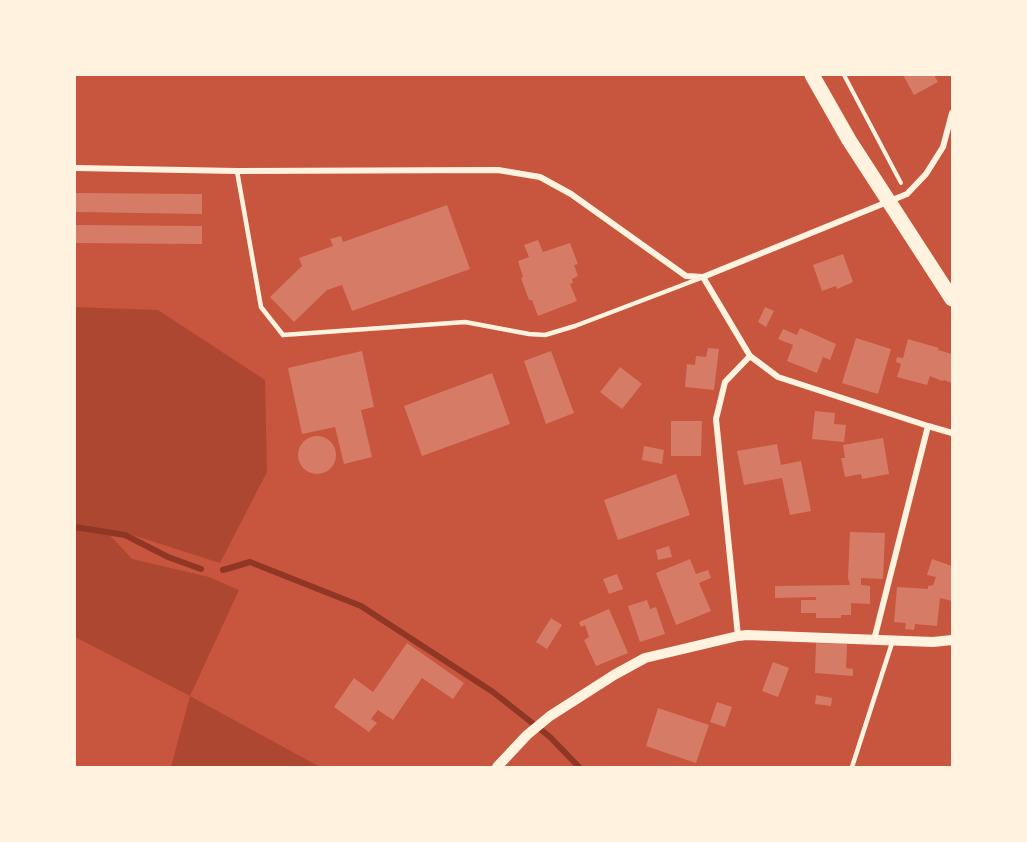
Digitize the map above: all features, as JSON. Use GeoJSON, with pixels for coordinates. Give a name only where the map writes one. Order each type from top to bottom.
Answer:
{"type":"FeatureCollection","features":[{"type":"Feature","properties":{"kind":"main road"},"geometry":{"type":"LineString","coordinates":[[812,75],[849,140],[952,299]]}},
{"type":"Feature","properties":{"kind":"street"},"geometry":{"type":"LineString","coordinates":[[75,168],[237,171],[498,170],[540,177],[571,194],[687,276],[703,277],[907,194],[926,174],[943,147],[952,113]]}},
{"type":"Feature","properties":{"kind":"street"},"geometry":{"type":"LineString","coordinates":[[703,277],[750,356],[778,377],[952,432]]}},
{"type":"Feature","properties":{"kind":"street"},"geometry":{"type":"LineString","coordinates":[[738,636],[716,419],[725,382],[750,356]]}},
{"type":"Feature","properties":{"kind":"street"},"geometry":{"type":"LineString","coordinates":[[874,640],[928,426]]}},
{"type":"Feature","properties":{"kind":"street"},"geometry":{"type":"LineString","coordinates":[[497,767],[527,735],[550,716],[645,658],[738,636],[933,642],[952,640]]}},
{"type":"Feature","properties":{"kind":"lane"},"geometry":{"type":"LineString","coordinates":[[237,171],[261,307],[283,335],[465,322],[545,335],[575,326],[703,277]]}},
{"type":"Feature","properties":{"kind":"lane"},"geometry":{"type":"LineString","coordinates":[[852,767],[893,640]]}},
{"type":"Feature","properties":{"kind":"path"},"geometry":{"type":"LineString","coordinates":[[844,75],[907,194]]}},
{"type":"Feature","properties":{"kind":"shaded area"},"geometry":{"type":"Polygon","coordinates":[[[75,307],[158,310],[265,380],[267,472],[220,563],[123,532],[105,530],[132,559],[209,577],[239,590],[190,696],[75,637],[75,307]]]}},
{"type":"Feature","properties":{"kind":"shaded area"},"geometry":{"type":"Polygon","coordinates":[[[190,696],[320,767],[171,767],[190,696]]]}},
{"type":"Feature","properties":{"kind":"building"},"geometry":{"type":"Polygon","coordinates":[[[903,75],[934,75],[938,82],[914,95],[903,75]]]}},
{"type":"Feature","properties":{"kind":"building"},"geometry":{"type":"Polygon","coordinates":[[[75,193],[202,194],[202,214],[75,212],[75,193]]]}},
{"type":"Feature","properties":{"kind":"building"},"geometry":{"type":"Polygon","coordinates":[[[447,205],[470,269],[352,311],[342,285],[327,290],[294,322],[270,297],[302,266],[299,258],[333,246],[330,239],[341,236],[343,242],[447,205]]]}},
{"type":"Feature","properties":{"kind":"building"},"geometry":{"type":"Polygon","coordinates":[[[75,225],[202,226],[202,244],[75,243],[75,225]]]}},
{"type":"Feature","properties":{"kind":"building"},"geometry":{"type":"Polygon","coordinates":[[[538,240],[543,252],[570,243],[578,264],[574,265],[578,276],[572,279],[573,283],[570,284],[577,301],[538,316],[521,278],[523,277],[518,261],[529,257],[524,245],[538,240]]]}},
{"type":"Feature","properties":{"kind":"building"},"geometry":{"type":"Polygon","coordinates":[[[843,254],[853,282],[837,289],[836,286],[822,291],[813,265],[843,254]]]}},
{"type":"Feature","properties":{"kind":"building"},"geometry":{"type":"Polygon","coordinates":[[[765,307],[774,311],[766,327],[758,322],[765,307]]]}},
{"type":"Feature","properties":{"kind":"building"},"geometry":{"type":"Polygon","coordinates":[[[800,328],[836,344],[830,360],[823,357],[817,373],[787,361],[793,345],[778,339],[783,329],[797,335],[800,328]]]}},
{"type":"Feature","properties":{"kind":"building"},"geometry":{"type":"Polygon","coordinates":[[[856,338],[891,349],[878,394],[842,383],[856,338]]]}},
{"type":"Feature","properties":{"kind":"building"},"geometry":{"type":"Polygon","coordinates":[[[908,339],[952,354],[952,383],[930,376],[927,385],[897,377],[901,364],[896,362],[897,357],[903,358],[908,339]]]}},
{"type":"Feature","properties":{"kind":"building"},"geometry":{"type":"Polygon","coordinates":[[[708,348],[719,349],[714,390],[685,387],[687,364],[695,365],[696,356],[706,357],[708,348]]]}},
{"type":"Feature","properties":{"kind":"building"},"geometry":{"type":"Polygon","coordinates":[[[362,351],[374,407],[361,410],[372,457],[344,464],[335,427],[302,434],[288,368],[362,351]]]}},
{"type":"Feature","properties":{"kind":"building"},"geometry":{"type":"Polygon","coordinates":[[[551,351],[574,413],[546,424],[524,361],[551,351]]]}},
{"type":"Feature","properties":{"kind":"building"},"geometry":{"type":"Polygon","coordinates":[[[620,367],[642,384],[622,409],[600,392],[620,367]]]}},
{"type":"Feature","properties":{"kind":"building"},"geometry":{"type":"Polygon","coordinates":[[[492,373],[510,424],[422,456],[404,406],[492,373]]]}},
{"type":"Feature","properties":{"kind":"building"},"geometry":{"type":"Polygon","coordinates":[[[815,411],[835,413],[834,424],[846,425],[844,442],[812,439],[815,411]]]}},
{"type":"Feature","properties":{"kind":"building"},"geometry":{"type":"Polygon","coordinates":[[[671,421],[702,421],[701,456],[671,456],[671,421]]]}},
{"type":"Feature","properties":{"kind":"building"},"geometry":{"type":"Polygon","coordinates":[[[317,436],[331,441],[336,455],[331,469],[317,474],[303,469],[298,455],[303,441],[317,436]]]}},
{"type":"Feature","properties":{"kind":"building"},"geometry":{"type":"Polygon","coordinates":[[[883,438],[889,474],[862,479],[861,474],[845,477],[841,458],[845,458],[843,445],[883,438]]]}},
{"type":"Feature","properties":{"kind":"building"},"geometry":{"type":"Polygon","coordinates":[[[777,444],[781,465],[801,461],[811,511],[790,515],[782,478],[744,485],[737,451],[777,444]]]}},
{"type":"Feature","properties":{"kind":"building"},"geometry":{"type":"Polygon","coordinates":[[[644,446],[664,450],[662,464],[642,460],[644,446]]]}},
{"type":"Feature","properties":{"kind":"building"},"geometry":{"type":"Polygon","coordinates":[[[676,474],[690,515],[618,540],[604,500],[676,474]]]}},
{"type":"Feature","properties":{"kind":"building"},"geometry":{"type":"Polygon","coordinates":[[[850,532],[885,533],[883,579],[861,578],[861,585],[870,586],[870,604],[851,603],[851,615],[841,615],[841,618],[816,618],[816,613],[801,613],[801,600],[816,600],[816,597],[775,598],[775,586],[850,585],[848,578],[850,532]]]}},
{"type":"Feature","properties":{"kind":"building"},"geometry":{"type":"Polygon","coordinates":[[[669,546],[672,557],[658,560],[656,550],[669,546]]]}},
{"type":"Feature","properties":{"kind":"building"},"geometry":{"type":"Polygon","coordinates":[[[690,559],[696,574],[708,570],[711,578],[699,583],[711,611],[676,625],[656,573],[690,559]]]}},
{"type":"Feature","properties":{"kind":"building"},"geometry":{"type":"Polygon","coordinates":[[[932,559],[952,566],[952,601],[940,598],[937,626],[915,624],[914,630],[905,629],[906,623],[894,622],[897,587],[928,589],[928,586],[933,585],[936,577],[927,575],[932,559]]]}},
{"type":"Feature","properties":{"kind":"building"},"geometry":{"type":"Polygon","coordinates":[[[617,574],[623,589],[609,594],[603,579],[617,574]]]}},
{"type":"Feature","properties":{"kind":"building"},"geometry":{"type":"Polygon","coordinates":[[[647,600],[650,609],[656,607],[665,634],[640,642],[628,606],[647,600]]]}},
{"type":"Feature","properties":{"kind":"building"},"geometry":{"type":"Polygon","coordinates":[[[609,609],[628,653],[596,666],[584,640],[589,637],[585,625],[581,627],[579,622],[609,609]]]}},
{"type":"Feature","properties":{"kind":"building"},"geometry":{"type":"Polygon","coordinates":[[[551,618],[562,625],[547,649],[536,642],[551,618]]]}},
{"type":"Feature","properties":{"kind":"building"},"geometry":{"type":"Polygon","coordinates":[[[407,643],[464,683],[453,699],[422,678],[393,720],[378,710],[371,719],[377,723],[369,732],[334,707],[354,678],[373,692],[407,643]]]}},
{"type":"Feature","properties":{"kind":"building"},"geometry":{"type":"Polygon","coordinates":[[[816,643],[847,644],[846,668],[853,669],[853,676],[815,673],[816,643]]]}},
{"type":"Feature","properties":{"kind":"building"},"geometry":{"type":"Polygon","coordinates":[[[773,662],[789,668],[778,697],[762,691],[773,662]]]}},
{"type":"Feature","properties":{"kind":"building"},"geometry":{"type":"Polygon","coordinates":[[[816,695],[832,698],[831,706],[815,704],[816,695]]]}},
{"type":"Feature","properties":{"kind":"building"},"geometry":{"type":"Polygon","coordinates":[[[717,702],[732,707],[725,727],[710,722],[717,702]]]}},
{"type":"Feature","properties":{"kind":"building"},"geometry":{"type":"Polygon","coordinates":[[[658,708],[709,725],[696,763],[646,746],[658,708]]]}},
{"type":"Feature","properties":{"kind":"waterway"},"geometry":{"type":"LineString","coordinates":[[75,527],[125,535],[168,557],[201,569]]}},
{"type":"Feature","properties":{"kind":"waterway"},"geometry":{"type":"LineString","coordinates":[[223,570],[250,562],[361,606],[493,692],[550,737],[579,767]]}}]}
